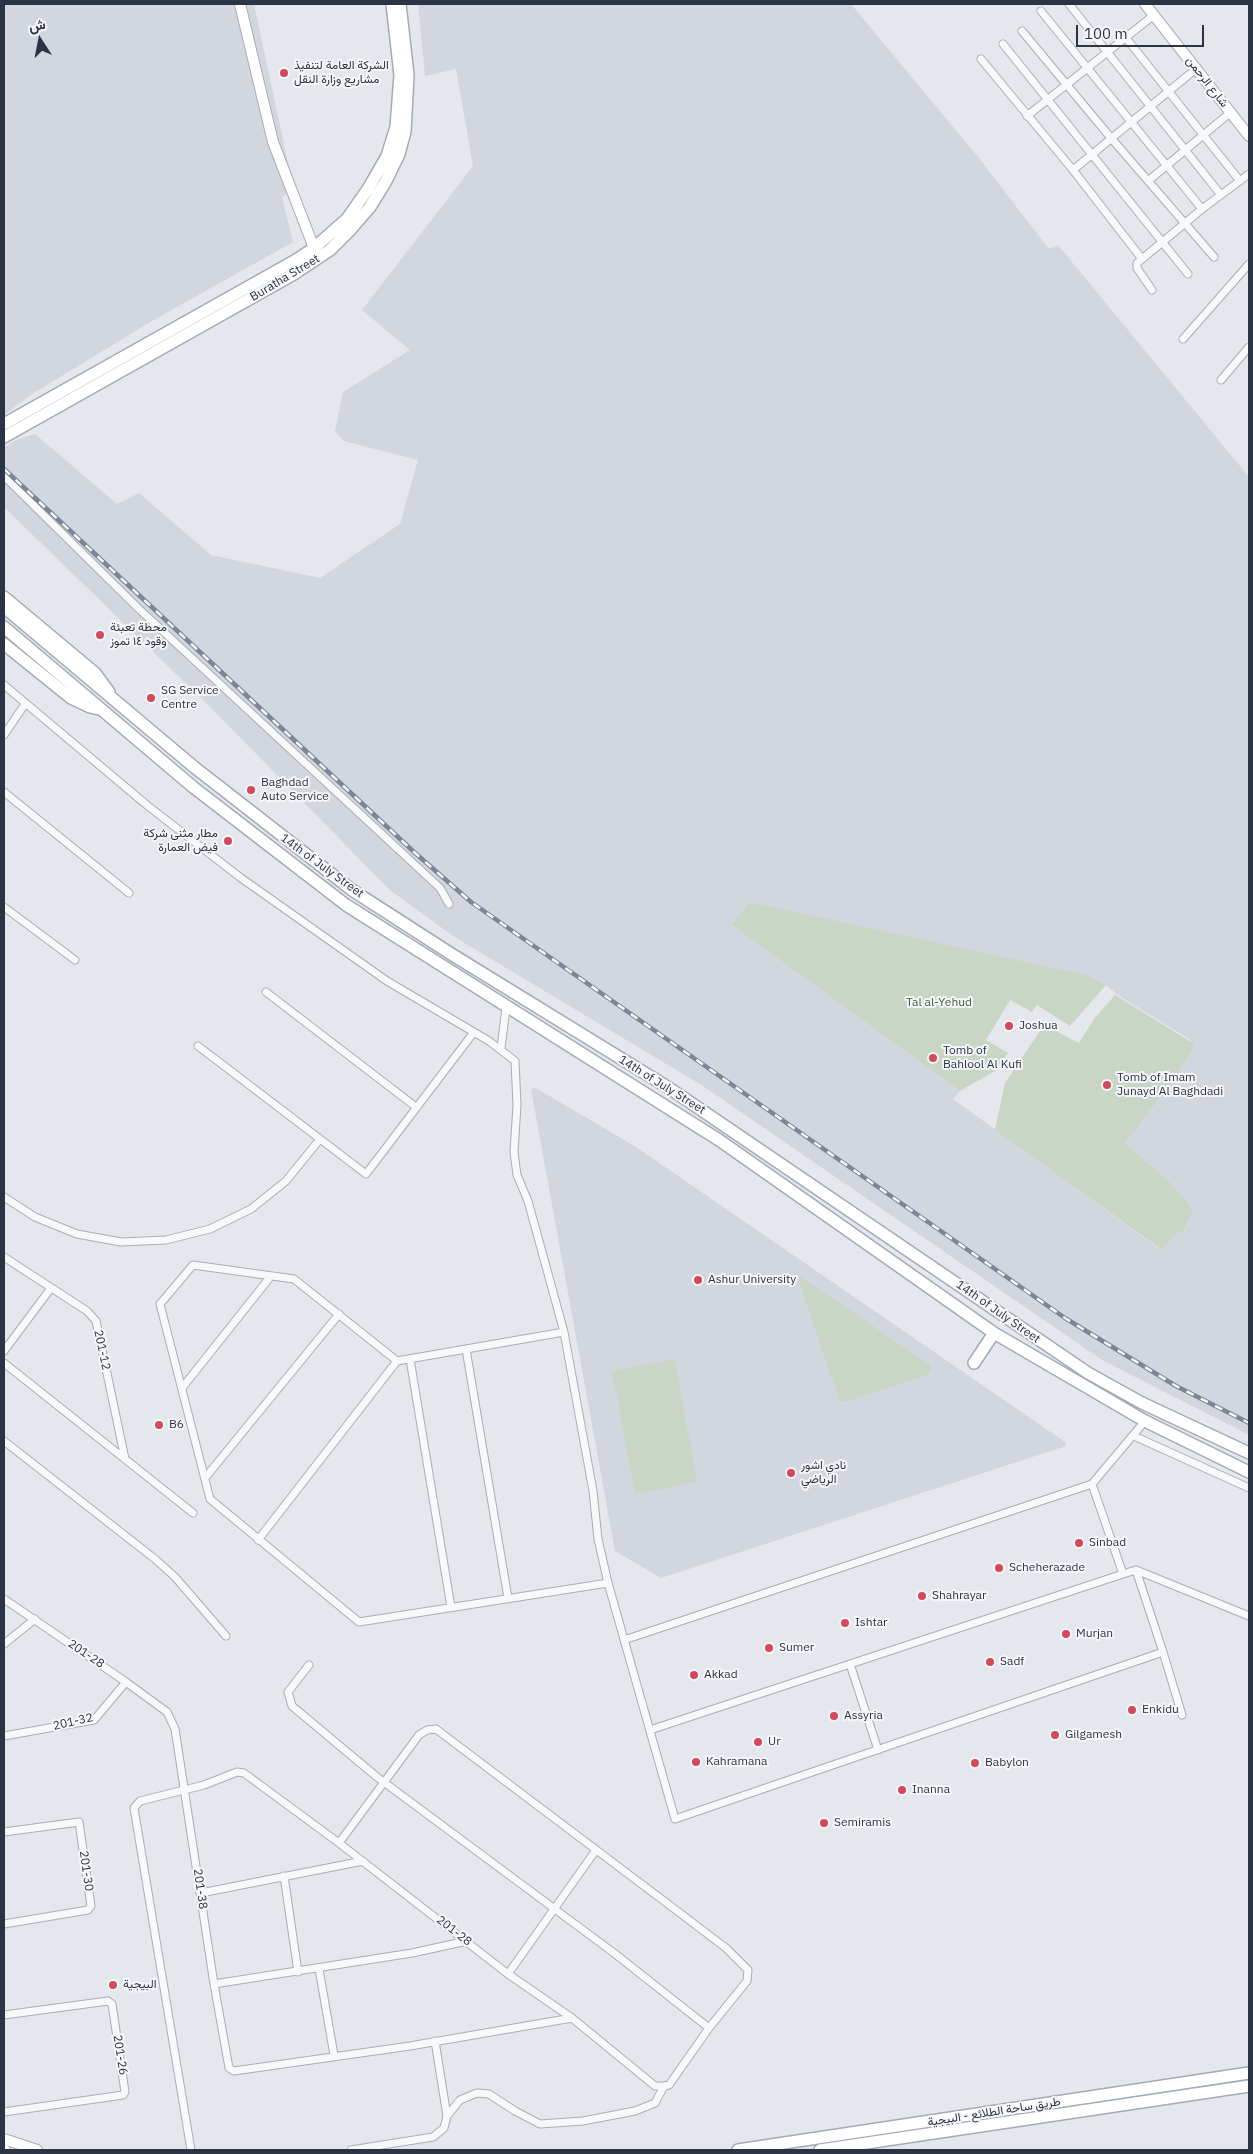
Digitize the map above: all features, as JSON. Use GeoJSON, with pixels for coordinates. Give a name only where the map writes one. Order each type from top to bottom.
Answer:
{"type":"FeatureCollection","features":[{"type":"Feature","properties":{"kind":"main road","name":"Buratha Street"},"geometry":{"type":"LineString","coordinates":[[4,424],[248,288],[314,248],[347,219],[360,202],[387,156],[396,127],[400,76],[392,4]]}},
{"type":"Feature","properties":{"kind":"main road","name":"Buratha Street"},"geometry":{"type":"LineString","coordinates":[[4,437],[294,274],[330,250],[352,228],[370,207],[386,180],[399,154],[405,132],[408,75],[400,4]]}},
{"type":"Feature","properties":{"kind":"main road"},"geometry":{"type":"LineString","coordinates":[[4,596],[95,673],[103,681],[112,699]]}},
{"type":"Feature","properties":{"kind":"main road","name":"14th of July Street"},"geometry":{"type":"LineString","coordinates":[[4,607],[201,773],[352,890],[452,955],[685,1098],[1088,1373],[1169,1416],[1249,1454]]}},
{"type":"Feature","properties":{"kind":"main road","name":"14th of July Street"},"geometry":{"type":"LineString","coordinates":[[4,627],[186,781],[311,880],[362,916],[719,1140],[994,1333],[1145,1421],[1249,1472]]}},
{"type":"Feature","properties":{"kind":"main road","name":"14th of July Street"},"geometry":{"type":"LineString","coordinates":[[4,644],[72,698],[90,707],[102,709]]}},
{"type":"Feature","properties":{"kind":"main road"},"geometry":{"type":"LineString","coordinates":[[974,1363],[994,1333]]}},
{"type":"Feature","properties":{"kind":"main road","name":"طريق ساحة الطلائع - البيجية"},"geometry":{"type":"LineString","coordinates":[[738,2150],[1249,2073]]}},
{"type":"Feature","properties":{"kind":"main road","name":"طريق ساحة الطلائع - البيجية"},"geometry":{"type":"LineString","coordinates":[[820,2150],[1249,2086]]}},
{"type":"Feature","properties":{"kind":"street"},"geometry":{"type":"LineString","coordinates":[[240,4],[273,142],[314,248]]}},
{"type":"Feature","properties":{"kind":"street"},"geometry":{"type":"LineString","coordinates":[[1068,4],[1221,195]]}},
{"type":"Feature","properties":{"kind":"street","name":"شارع الرحمن"},"geometry":{"type":"LineString","coordinates":[[1146,4],[1249,136]]}},
{"type":"Feature","properties":{"kind":"street"},"geometry":{"type":"LineString","coordinates":[[1040,11],[1202,209]]}},
{"type":"Feature","properties":{"kind":"street"},"geometry":{"type":"LineString","coordinates":[[1026,116],[1154,16]]}},
{"type":"Feature","properties":{"kind":"street"},"geometry":{"type":"LineString","coordinates":[[1022,31],[1214,257]]}},
{"type":"Feature","properties":{"kind":"street"},"geometry":{"type":"LineString","coordinates":[[1126,38],[1240,181]]}},
{"type":"Feature","properties":{"kind":"street"},"geometry":{"type":"LineString","coordinates":[[1002,44],[1188,274]]}},
{"type":"Feature","properties":{"kind":"street"},"geometry":{"type":"LineString","coordinates":[[981,59],[1142,259]]}},
{"type":"Feature","properties":{"kind":"street"},"geometry":{"type":"LineString","coordinates":[[1072,170],[1197,68]]}},
{"type":"Feature","properties":{"kind":"street"},"geometry":{"type":"LineString","coordinates":[[1148,181],[1231,112]]}},
{"type":"Feature","properties":{"kind":"street"},"geometry":{"type":"LineString","coordinates":[[1152,290],[1137,268],[1137,263],[1162,244],[1184,223],[1249,174]]}},
{"type":"Feature","properties":{"kind":"street"},"geometry":{"type":"LineString","coordinates":[[1183,339],[1249,264]]}},
{"type":"Feature","properties":{"kind":"street"},"geometry":{"type":"LineString","coordinates":[[1221,380],[1249,346]]}},
{"type":"Feature","properties":{"kind":"street"},"geometry":{"type":"LineString","coordinates":[[4,476],[140,610],[440,888],[449,904]]}},
{"type":"Feature","properties":{"kind":"street"},"geometry":{"type":"LineString","coordinates":[[4,685],[148,806],[241,878],[387,981],[501,1048],[515,1061],[517,1105],[514,1152],[517,1175],[528,1201],[564,1332],[593,1491],[598,1539],[608,1583],[675,1819],[1163,1652]]}},
{"type":"Feature","properties":{"kind":"street"},"geometry":{"type":"LineString","coordinates":[[4,735],[25,704]]}},
{"type":"Feature","properties":{"kind":"street"},"geometry":{"type":"LineString","coordinates":[[4,792],[129,893]]}},
{"type":"Feature","properties":{"kind":"street"},"geometry":{"type":"LineString","coordinates":[[4,907],[75,960]]}},
{"type":"Feature","properties":{"kind":"street"},"geometry":{"type":"LineString","coordinates":[[266,992],[416,1108]]}},
{"type":"Feature","properties":{"kind":"street"},"geometry":{"type":"LineString","coordinates":[[501,1048],[506,1008]]}},
{"type":"Feature","properties":{"kind":"street"},"geometry":{"type":"LineString","coordinates":[[198,1046],[366,1174],[474,1032]]}},
{"type":"Feature","properties":{"kind":"street"},"geometry":{"type":"LineString","coordinates":[[4,1197],[35,1217],[77,1234],[121,1242],[166,1240],[210,1229],[250,1209],[286,1181],[320,1139]]}},
{"type":"Feature","properties":{"kind":"street","name":"201-12"},"geometry":{"type":"LineString","coordinates":[[4,1257],[87,1311],[96,1321],[125,1459]]}},
{"type":"Feature","properties":{"kind":"street"},"geometry":{"type":"LineString","coordinates":[[398,1361],[294,1279],[193,1264],[160,1304],[210,1500],[359,1622],[608,1583]]}},
{"type":"Feature","properties":{"kind":"street"},"geometry":{"type":"LineString","coordinates":[[182,1388],[270,1276]]}},
{"type":"Feature","properties":{"kind":"street"},"geometry":{"type":"LineString","coordinates":[[4,1351],[51,1288]]}},
{"type":"Feature","properties":{"kind":"street"},"geometry":{"type":"LineString","coordinates":[[205,1478],[339,1314]]}},
{"type":"Feature","properties":{"kind":"street"},"geometry":{"type":"LineString","coordinates":[[258,1540],[398,1361],[564,1332]]}},
{"type":"Feature","properties":{"kind":"street"},"geometry":{"type":"LineString","coordinates":[[466,1349],[508,1598]]}},
{"type":"Feature","properties":{"kind":"street"},"geometry":{"type":"LineString","coordinates":[[410,1358],[451,1607]]}},
{"type":"Feature","properties":{"kind":"street"},"geometry":{"type":"LineString","coordinates":[[4,1363],[194,1514]]}},
{"type":"Feature","properties":{"kind":"street"},"geometry":{"type":"LineString","coordinates":[[624,1640],[1092,1484],[1145,1421]]}},
{"type":"Feature","properties":{"kind":"street"},"geometry":{"type":"LineString","coordinates":[[1134,1436],[1249,1488]]}},
{"type":"Feature","properties":{"kind":"street"},"geometry":{"type":"LineString","coordinates":[[4,1441],[155,1559],[180,1583],[226,1636]]}},
{"type":"Feature","properties":{"kind":"street"},"geometry":{"type":"LineString","coordinates":[[1092,1484],[1123,1574]]}},
{"type":"Feature","properties":{"kind":"street"},"geometry":{"type":"LineString","coordinates":[[1136,1570],[1182,1715]]}},
{"type":"Feature","properties":{"kind":"street"},"geometry":{"type":"LineString","coordinates":[[650,1730],[1136,1570],[1249,1616]]}},
{"type":"Feature","properties":{"kind":"street","name":"201-28"},"geometry":{"type":"LineString","coordinates":[[4,1599],[167,1712]]}},
{"type":"Feature","properties":{"kind":"street"},"geometry":{"type":"LineString","coordinates":[[4,1644],[35,1619]]}},
{"type":"Feature","properties":{"kind":"street"},"geometry":{"type":"LineString","coordinates":[[850,1664],[878,1750]]}},
{"type":"Feature","properties":{"kind":"street"},"geometry":{"type":"LineString","coordinates":[[309,1665],[288,1692],[292,1706],[385,1783],[710,2028]]}},
{"type":"Feature","properties":{"kind":"street","name":"201-32"},"geometry":{"type":"LineString","coordinates":[[4,1736],[94,1720],[126,1682]]}},
{"type":"Feature","properties":{"kind":"street","name":"201-38"},"geometry":{"type":"LineString","coordinates":[[167,1712],[175,1729],[186,1789],[214,1984],[229,2068],[234,2070],[334,2055]]}},
{"type":"Feature","properties":{"kind":"street"},"geometry":{"type":"LineString","coordinates":[[340,1843],[419,1735],[427,1730],[436,1730],[726,1948],[748,1970],[747,1981],[669,2085],[664,2086],[655,2103],[635,2111],[583,2120],[540,2124],[514,2112],[489,2094],[477,2093],[460,2100],[447,2116]]}},
{"type":"Feature","properties":{"kind":"street","name":"201-28"},"geometry":{"type":"LineString","coordinates":[[186,1789],[237,1772],[244,1773],[340,1843],[508,1974],[572,2018],[655,2086],[664,2086]]}},
{"type":"Feature","properties":{"kind":"street"},"geometry":{"type":"LineString","coordinates":[[186,1789],[140,1801],[134,1808],[191,2150]]}},
{"type":"Feature","properties":{"kind":"street","name":"201-30"},"geometry":{"type":"LineString","coordinates":[[4,1832],[80,1822],[91,1906],[88,1910],[4,1924]]}},
{"type":"Feature","properties":{"kind":"street"},"geometry":{"type":"LineString","coordinates":[[508,1974],[596,1850]]}},
{"type":"Feature","properties":{"kind":"street"},"geometry":{"type":"LineString","coordinates":[[201,1893],[363,1861]]}},
{"type":"Feature","properties":{"kind":"street"},"geometry":{"type":"LineString","coordinates":[[284,1876],[298,1972]]}},
{"type":"Feature","properties":{"kind":"street"},"geometry":{"type":"LineString","coordinates":[[214,1984],[319,1969],[467,1941]]}},
{"type":"Feature","properties":{"kind":"street"},"geometry":{"type":"LineString","coordinates":[[319,1969],[334,2055],[435,2041],[572,2018]]}},
{"type":"Feature","properties":{"kind":"street","name":"201-26"},"geometry":{"type":"LineString","coordinates":[[4,2015],[108,2001],[112,2004],[125,2092],[123,2095],[4,2112]]}},
{"type":"Feature","properties":{"kind":"street"},"geometry":{"type":"LineString","coordinates":[[351,2150],[433,2138],[444,2128],[447,2116],[435,2041]]}},
{"type":"Feature","properties":{"kind":"street"},"geometry":{"type":"LineString","coordinates":[[4,2138],[37,2150]]}},
{"type":"Feature","properties":{"kind":"shaded area"},"geometry":{"type":"Polygon","coordinates":[[[4,4],[254,4],[287,159],[296,187],[282,197],[293,242],[152,321],[32,394],[4,415],[4,4]]]}},
{"type":"Feature","properties":{"kind":"shaded area"},"geometry":{"type":"Polygon","coordinates":[[[418,4],[851,4],[978,157],[1049,249],[1058,245],[1249,477],[1249,1435],[1102,1360],[703,1086],[456,938],[391,891],[207,704],[4,507],[4,448],[16,440],[35,434],[117,504],[139,493],[211,555],[320,578],[400,524],[418,460],[344,441],[335,431],[343,392],[410,350],[362,310],[473,166],[456,69],[425,76],[418,4]],[[749,902],[733,925],[960,1091],[953,1099],[1161,1250],[1178,1230],[1183,1233],[1192,1214],[1192,1208],[1169,1181],[1125,1143],[1191,1040],[1119,996],[1106,985],[749,902]]]}},
{"type":"Feature","properties":{"kind":"shaded area","name":"Ashur University"},"geometry":{"type":"Polygon","coordinates":[[[536,1088],[636,1147],[1065,1442],[1066,1446],[661,1578],[615,1551],[531,1089],[536,1088]]]}},
{"type":"Feature","properties":{"kind":"green space","name":"Tal al-Yehud"},"geometry":{"type":"Polygon","coordinates":[[[749,902],[1086,975],[1106,985],[1070,1026],[1037,1005],[1032,1012],[1010,1000],[986,1040],[1008,1053],[995,1071],[960,1091],[732,925],[749,902]]]}},
{"type":"Feature","properties":{"kind":"green space"},"geometry":{"type":"Polygon","coordinates":[[[1115,995],[1193,1043],[1193,1048],[1176,1076],[1125,1143],[1169,1181],[1192,1208],[1192,1214],[1182,1234],[1178,1231],[1162,1250],[995,1130],[1005,1083],[1042,1028],[1048,1027],[1079,1043],[1094,1019],[1115,995]]]}},
{"type":"Feature","properties":{"kind":"green space"},"geometry":{"type":"Polygon","coordinates":[[[801,1277],[930,1365],[931,1370],[928,1375],[847,1401],[840,1401],[798,1280],[801,1277]]]}},
{"type":"Feature","properties":{"kind":"green space"},"geometry":{"type":"Polygon","coordinates":[[[675,1359],[697,1482],[635,1494],[612,1371],[675,1359]]]}},
{"type":"Feature","properties":{"kind":"railway"},"geometry":{"type":"LineString","coordinates":[[4,469],[414,852],[471,902],[1065,1318],[1176,1386],[1249,1423]]}},
{"type":"Feature","properties":{"kind":"place","name":"الشركة العامة لتنفيذ مشاريع وزارة النقل"},"geometry":{"type":"Point","coordinates":[284,73]}},
{"type":"Feature","properties":{"kind":"place","name":"محطة تعبئة وقود ١٤ تموز"},"geometry":{"type":"Point","coordinates":[100,635]}},
{"type":"Feature","properties":{"kind":"place","name":"SG Service Centre"},"geometry":{"type":"Point","coordinates":[151,698]}},
{"type":"Feature","properties":{"kind":"place","name":"Baghdad Auto Service"},"geometry":{"type":"Point","coordinates":[251,790]}},
{"type":"Feature","properties":{"kind":"place","name":"مطار مثنى شركة فيض العمارة"},"geometry":{"type":"Point","coordinates":[228,841]}},
{"type":"Feature","properties":{"kind":"place","name":"Joshua"},"geometry":{"type":"Point","coordinates":[1009,1026]}},
{"type":"Feature","properties":{"kind":"place","name":"Tomb of Bahlool Al Kufi"},"geometry":{"type":"Point","coordinates":[933,1058]}},
{"type":"Feature","properties":{"kind":"place","name":"Tomb of Imam Junayd Al Baghdadi"},"geometry":{"type":"Point","coordinates":[1107,1085]}},
{"type":"Feature","properties":{"kind":"place","name":"Ashur University"},"geometry":{"type":"Point","coordinates":[698,1280]}},
{"type":"Feature","properties":{"kind":"place","name":"B6"},"geometry":{"type":"Point","coordinates":[159,1425]}},
{"type":"Feature","properties":{"kind":"place","name":"نادي اشور الرياضي"},"geometry":{"type":"Point","coordinates":[791,1473]}},
{"type":"Feature","properties":{"kind":"place","name":"Sinbad"},"geometry":{"type":"Point","coordinates":[1079,1543]}},
{"type":"Feature","properties":{"kind":"place","name":"Scheherazade"},"geometry":{"type":"Point","coordinates":[999,1568]}},
{"type":"Feature","properties":{"kind":"place","name":"Shahrayar"},"geometry":{"type":"Point","coordinates":[922,1596]}},
{"type":"Feature","properties":{"kind":"place","name":"Ishtar"},"geometry":{"type":"Point","coordinates":[845,1623]}},
{"type":"Feature","properties":{"kind":"place","name":"Murjan"},"geometry":{"type":"Point","coordinates":[1066,1634]}},
{"type":"Feature","properties":{"kind":"place","name":"Sumer"},"geometry":{"type":"Point","coordinates":[769,1648]}},
{"type":"Feature","properties":{"kind":"place","name":"Sadf"},"geometry":{"type":"Point","coordinates":[990,1662]}},
{"type":"Feature","properties":{"kind":"place","name":"Akkad"},"geometry":{"type":"Point","coordinates":[694,1675]}},
{"type":"Feature","properties":{"kind":"place","name":"Enkidu"},"geometry":{"type":"Point","coordinates":[1132,1710]}},
{"type":"Feature","properties":{"kind":"place","name":"Assyria"},"geometry":{"type":"Point","coordinates":[834,1716]}},
{"type":"Feature","properties":{"kind":"place","name":"Gilgamesh"},"geometry":{"type":"Point","coordinates":[1055,1735]}},
{"type":"Feature","properties":{"kind":"place","name":"Ur"},"geometry":{"type":"Point","coordinates":[758,1742]}},
{"type":"Feature","properties":{"kind":"place","name":"Kahramana"},"geometry":{"type":"Point","coordinates":[696,1762]}},
{"type":"Feature","properties":{"kind":"place","name":"Babylon"},"geometry":{"type":"Point","coordinates":[975,1763]}},
{"type":"Feature","properties":{"kind":"place","name":"Inanna"},"geometry":{"type":"Point","coordinates":[902,1790]}},
{"type":"Feature","properties":{"kind":"place","name":"Semiramis"},"geometry":{"type":"Point","coordinates":[824,1823]}},
{"type":"Feature","properties":{"kind":"place","name":"البيجية"},"geometry":{"type":"Point","coordinates":[113,1985]}}]}
